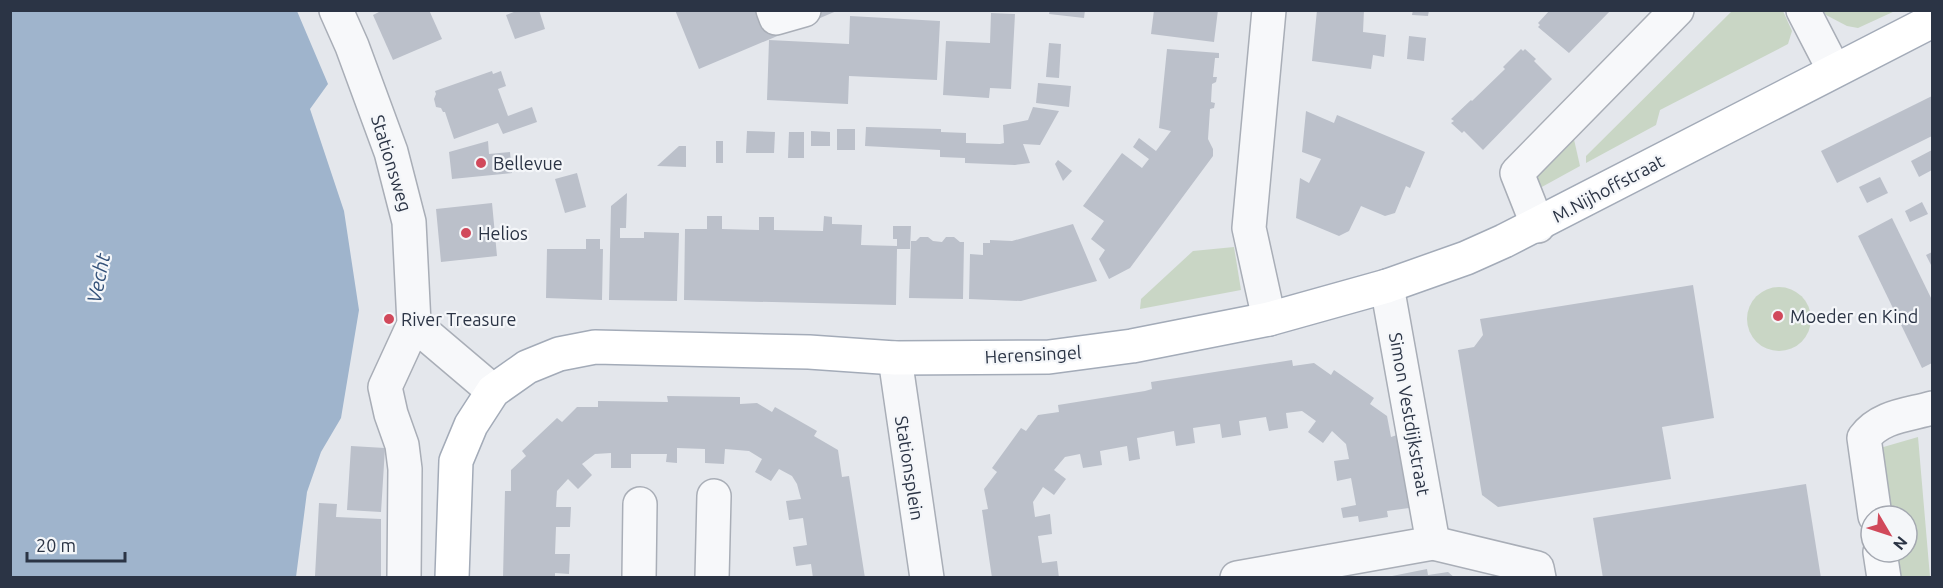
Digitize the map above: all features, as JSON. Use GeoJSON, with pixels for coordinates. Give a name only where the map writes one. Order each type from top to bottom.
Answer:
{"type":"FeatureCollection","features":[{"type":"Feature","properties":{"kind":"main road","name":"M.Nijhoffstraat"},"geometry":{"type":"LineString","coordinates":[[1269,319],[1387,286],[1466,258],[1538,226],[1932,21]]}},
{"type":"Feature","properties":{"kind":"main road","name":"Herensingel"},"geometry":{"type":"LineString","coordinates":[[494,391],[527,367],[559,354],[595,347],[809,352],[895,358],[1049,357],[1132,346],[1269,319]]}},
{"type":"Feature","properties":{"kind":"main road"},"geometry":{"type":"LineString","coordinates":[[452,578],[456,461],[471,425],[494,391]]}},
{"type":"Feature","properties":{"kind":"street","name":"Stationsweg"},"geometry":{"type":"LineString","coordinates":[[336,10],[352,46],[391,152],[409,222],[414,324],[385,387],[391,414],[402,445],[405,469],[404,578]]}},
{"type":"Feature","properties":{"kind":"street"},"geometry":{"type":"LineString","coordinates":[[773,10],[776,18],[804,10]]}},
{"type":"Feature","properties":{"kind":"street"},"geometry":{"type":"LineString","coordinates":[[1269,10],[1249,228],[1269,319]]}},
{"type":"Feature","properties":{"kind":"street"},"geometry":{"type":"LineString","coordinates":[[1538,226],[1517,173],[1677,10]]}},
{"type":"Feature","properties":{"kind":"street"},"geometry":{"type":"LineString","coordinates":[[1803,10],[1834,70]]}},
{"type":"Feature","properties":{"kind":"street","name":"Simon Vestdijkstraat"},"geometry":{"type":"LineString","coordinates":[[1387,286],[1433,543]]}},
{"type":"Feature","properties":{"kind":"street"},"geometry":{"type":"LineString","coordinates":[[414,324],[494,391]]}},
{"type":"Feature","properties":{"kind":"street","name":"Stationsplein"},"geometry":{"type":"LineString","coordinates":[[895,358],[927,578]]}},
{"type":"Feature","properties":{"kind":"street"},"geometry":{"type":"LineString","coordinates":[[1873,504],[1864,438],[1872,428],[1888,419],[1932,408]]}},
{"type":"Feature","properties":{"kind":"street"},"geometry":{"type":"LineString","coordinates":[[712,578],[714,496]]}},
{"type":"Feature","properties":{"kind":"street"},"geometry":{"type":"LineString","coordinates":[[639,578],[640,504]]}},
{"type":"Feature","properties":{"kind":"street"},"geometry":{"type":"LineString","coordinates":[[1237,578],[1433,543],[1537,568],[1539,578]]}},
{"type":"Feature","properties":{"kind":"green space"},"geometry":{"type":"Polygon","coordinates":[[[1733,10],[1783,11],[1792,31],[1788,44],[1660,110],[1656,125],[1586,163],[1586,156],[1733,10]]]}},
{"type":"Feature","properties":{"kind":"green space"},"geometry":{"type":"Polygon","coordinates":[[[1823,11],[1895,11],[1858,28],[1847,26],[1826,15],[1823,11]]]}},
{"type":"Feature","properties":{"kind":"green space"},"geometry":{"type":"Polygon","coordinates":[[[1573,135],[1580,166],[1540,188],[1534,172],[1573,135]]]}},
{"type":"Feature","properties":{"kind":"green space"},"geometry":{"type":"Polygon","coordinates":[[[1234,247],[1241,290],[1140,309],[1141,299],[1193,251],[1234,247]]]}},
{"type":"Feature","properties":{"kind":"green space"},"geometry":{"type":"Polygon","coordinates":[[[1779,287],[1797,293],[1805,301],[1811,319],[1805,337],[1797,345],[1779,351],[1761,345],[1753,337],[1747,319],[1753,301],[1761,293],[1779,287]]]}},
{"type":"Feature","properties":{"kind":"green space"},"geometry":{"type":"Polygon","coordinates":[[[1918,437],[1930,577],[1900,577],[1898,564],[1919,564],[1919,504],[1889,504],[1880,448],[1918,437]]]}},
{"type":"Feature","properties":{"kind":"water","name":"Vecht"},"geometry":{"type":"Polygon","coordinates":[[[10,11],[297,11],[328,84],[310,109],[344,211],[359,310],[341,418],[321,452],[307,492],[296,577],[11,577],[10,11]]]}},
{"type":"Feature","properties":{"kind":"building"},"geometry":{"type":"Polygon","coordinates":[[[383,10],[429,10],[442,39],[393,60],[373,15],[383,10]]]}},
{"type":"Feature","properties":{"kind":"building"},"geometry":{"type":"Polygon","coordinates":[[[519,10],[539,10],[545,29],[515,39],[506,15],[519,10]]]}},
{"type":"Feature","properties":{"kind":"building"},"geometry":{"type":"Polygon","coordinates":[[[675,10],[839,10],[699,69],[675,10]]]}},
{"type":"Feature","properties":{"kind":"building"},"geometry":{"type":"Polygon","coordinates":[[[1050,10],[1085,10],[1084,18],[1049,14],[1050,10]]]}},
{"type":"Feature","properties":{"kind":"building"},"geometry":{"type":"Polygon","coordinates":[[[1154,10],[1218,10],[1214,42],[1151,34],[1154,10]]]}},
{"type":"Feature","properties":{"kind":"building"},"geometry":{"type":"Polygon","coordinates":[[[1317,10],[1364,10],[1363,32],[1386,35],[1384,57],[1373,55],[1371,69],[1312,61],[1317,10]]]}},
{"type":"Feature","properties":{"kind":"building"},"geometry":{"type":"Polygon","coordinates":[[[1413,10],[1429,10],[1428,16],[1412,15],[1413,10]]]}},
{"type":"Feature","properties":{"kind":"building"},"geometry":{"type":"Polygon","coordinates":[[[1550,10],[1611,10],[1569,53],[1538,27],[1540,25],[1538,23],[1550,10]]]}},
{"type":"Feature","properties":{"kind":"building"},"geometry":{"type":"Polygon","coordinates":[[[991,13],[1015,14],[1011,89],[990,88],[989,98],[943,95],[946,41],[990,43],[991,13]]]}},
{"type":"Feature","properties":{"kind":"building"},"geometry":{"type":"Polygon","coordinates":[[[850,16],[940,21],[937,80],[849,76],[848,104],[767,100],[769,40],[849,44],[850,16]]]}},
{"type":"Feature","properties":{"kind":"building"},"geometry":{"type":"Polygon","coordinates":[[[1409,36],[1426,38],[1424,61],[1407,59],[1409,36]]]}},
{"type":"Feature","properties":{"kind":"building"},"geometry":{"type":"Polygon","coordinates":[[[1049,43],[1061,44],[1059,78],[1046,77],[1049,43]]]}},
{"type":"Feature","properties":{"kind":"building"},"geometry":{"type":"Polygon","coordinates":[[[1167,49],[1219,53],[1219,58],[1215,58],[1213,77],[1217,77],[1216,82],[1212,84],[1211,102],[1215,103],[1214,108],[1210,109],[1208,139],[1213,149],[1213,156],[1130,268],[1109,279],[1099,259],[1105,250],[1091,239],[1104,221],[1083,206],[1122,153],[1142,168],[1149,159],[1133,147],[1139,138],[1156,151],[1171,131],[1159,128],[1167,49]]]}},
{"type":"Feature","properties":{"kind":"building"},"geometry":{"type":"Polygon","coordinates":[[[1521,49],[1523,51],[1525,49],[1536,59],[1534,61],[1552,79],[1483,150],[1464,131],[1462,133],[1451,123],[1454,121],[1451,119],[1505,69],[1503,67],[1521,49]]]}},
{"type":"Feature","properties":{"kind":"building"},"geometry":{"type":"Polygon","coordinates":[[[492,71],[493,74],[501,71],[506,86],[498,89],[508,116],[532,107],[537,122],[503,134],[498,123],[454,139],[445,112],[436,107],[435,91],[492,71]]]}},
{"type":"Feature","properties":{"kind":"building"},"geometry":{"type":"Polygon","coordinates":[[[1038,83],[1071,86],[1069,107],[1036,103],[1038,83]]]}},
{"type":"Feature","properties":{"kind":"building"},"geometry":{"type":"Polygon","coordinates":[[[1932,96],[1932,136],[1837,183],[1821,151],[1932,96]]]}},
{"type":"Feature","properties":{"kind":"building"},"geometry":{"type":"Polygon","coordinates":[[[1033,107],[1059,111],[1040,145],[1023,144],[1030,163],[1015,165],[965,163],[965,158],[940,157],[940,150],[865,146],[866,127],[941,129],[941,132],[966,133],[966,143],[1000,144],[1004,143],[1003,125],[1028,120],[1033,107]]]}},
{"type":"Feature","properties":{"kind":"building"},"geometry":{"type":"Polygon","coordinates":[[[1306,111],[1334,123],[1337,115],[1425,152],[1410,188],[1406,186],[1395,213],[1385,216],[1361,206],[1349,231],[1339,236],[1296,218],[1300,178],[1309,183],[1321,159],[1302,152],[1306,111]]]}},
{"type":"Feature","properties":{"kind":"building"},"geometry":{"type":"Polygon","coordinates":[[[837,129],[855,129],[855,150],[837,150],[837,129]]]}},
{"type":"Feature","properties":{"kind":"building"},"geometry":{"type":"Polygon","coordinates":[[[747,131],[775,132],[774,153],[746,153],[747,131]]]}},
{"type":"Feature","properties":{"kind":"building"},"geometry":{"type":"Polygon","coordinates":[[[811,131],[830,132],[830,146],[811,146],[811,131]]]}},
{"type":"Feature","properties":{"kind":"building"},"geometry":{"type":"Polygon","coordinates":[[[789,132],[804,132],[804,158],[788,158],[789,132]]]}},
{"type":"Feature","properties":{"kind":"building","name":"Bellevue"},"geometry":{"type":"Polygon","coordinates":[[[488,141],[489,154],[510,152],[512,173],[452,179],[449,152],[488,141]]]}},
{"type":"Feature","properties":{"kind":"building"},"geometry":{"type":"Polygon","coordinates":[[[716,141],[723,141],[723,163],[716,163],[716,141]]]}},
{"type":"Feature","properties":{"kind":"building"},"geometry":{"type":"Polygon","coordinates":[[[679,146],[686,146],[686,167],[657,166],[679,146]]]}},
{"type":"Feature","properties":{"kind":"building"},"geometry":{"type":"Polygon","coordinates":[[[1932,150],[1932,170],[1919,177],[1911,161],[1932,150]]]}},
{"type":"Feature","properties":{"kind":"building"},"geometry":{"type":"Polygon","coordinates":[[[1058,160],[1072,171],[1063,181],[1055,164],[1058,160]]]}},
{"type":"Feature","properties":{"kind":"building"},"geometry":{"type":"Polygon","coordinates":[[[577,173],[586,207],[565,213],[555,179],[577,173]]]}},
{"type":"Feature","properties":{"kind":"building"},"geometry":{"type":"Polygon","coordinates":[[[1880,177],[1888,193],[1867,203],[1859,187],[1880,177]]]}},
{"type":"Feature","properties":{"kind":"building"},"geometry":{"type":"Polygon","coordinates":[[[627,193],[626,228],[620,228],[620,238],[644,238],[644,232],[679,233],[677,301],[609,300],[611,206],[627,193]]]}},
{"type":"Feature","properties":{"kind":"building"},"geometry":{"type":"Polygon","coordinates":[[[1922,202],[1928,214],[1910,222],[1905,211],[1922,202]]]}},
{"type":"Feature","properties":{"kind":"building","name":"Helios"},"geometry":{"type":"Polygon","coordinates":[[[492,203],[497,256],[441,262],[436,209],[492,203]]]}},
{"type":"Feature","properties":{"kind":"building"},"geometry":{"type":"Polygon","coordinates":[[[707,216],[722,216],[722,229],[759,230],[759,217],[774,217],[774,230],[823,231],[824,216],[832,217],[832,224],[862,225],[861,245],[897,246],[897,239],[893,239],[893,226],[911,226],[910,249],[897,249],[896,305],[684,300],[685,229],[707,229],[707,216]]]}},
{"type":"Feature","properties":{"kind":"building"},"geometry":{"type":"Polygon","coordinates":[[[1892,218],[1932,300],[1932,363],[1922,368],[1858,236],[1892,218]]]}},
{"type":"Feature","properties":{"kind":"building"},"geometry":{"type":"Polygon","coordinates":[[[1073,224],[1097,281],[1021,301],[969,299],[970,254],[983,255],[983,243],[990,243],[990,240],[1012,241],[1073,224]]]}},
{"type":"Feature","properties":{"kind":"building"},"geometry":{"type":"Polygon","coordinates":[[[920,237],[942,242],[946,237],[954,237],[964,242],[963,299],[909,298],[911,241],[916,241],[920,237]]]}},
{"type":"Feature","properties":{"kind":"building"},"geometry":{"type":"Polygon","coordinates":[[[586,239],[600,239],[600,249],[603,249],[602,300],[546,298],[547,249],[586,249],[586,239]]]}},
{"type":"Feature","properties":{"kind":"building"},"geometry":{"type":"Polygon","coordinates":[[[1932,252],[1932,267],[1926,255],[1932,252]]]}},
{"type":"Feature","properties":{"kind":"building"},"geometry":{"type":"Polygon","coordinates":[[[1693,285],[1714,418],[1662,427],[1671,479],[1498,507],[1482,495],[1458,350],[1474,347],[1483,335],[1480,319],[1693,285]]]}},
{"type":"Feature","properties":{"kind":"building"},"geometry":{"type":"Polygon","coordinates":[[[1292,360],[1293,366],[1314,363],[1331,375],[1334,370],[1374,398],[1370,404],[1387,416],[1391,437],[1397,435],[1409,508],[1387,511],[1388,517],[1359,522],[1358,516],[1343,518],[1341,508],[1356,505],[1351,478],[1337,481],[1334,461],[1349,459],[1346,444],[1332,431],[1323,443],[1308,432],[1316,421],[1302,411],[1286,413],[1288,428],[1269,431],[1266,417],[1239,421],[1241,435],[1222,438],[1220,424],[1193,428],[1195,443],[1176,446],[1174,431],[1137,438],[1140,459],[1129,461],[1127,446],[1100,451],[1102,465],[1083,468],[1080,454],[1065,457],[1054,470],[1066,479],[1054,495],[1043,487],[1033,502],[1035,517],[1050,514],[1052,534],[1038,536],[1042,563],[1057,561],[1059,578],[992,578],[982,510],[988,509],[984,489],[997,472],[992,468],[1021,428],[1026,431],[1038,415],[1059,412],[1058,405],[1152,389],[1151,382],[1292,360]]]}},
{"type":"Feature","properties":{"kind":"building"},"geometry":{"type":"Polygon","coordinates":[[[667,396],[740,397],[740,404],[757,403],[772,412],[775,407],[817,431],[814,436],[838,450],[842,477],[849,476],[865,578],[813,578],[811,564],[796,566],[793,547],[807,545],[803,518],[789,520],[786,501],[801,499],[792,476],[779,469],[771,481],[755,472],[762,459],[749,451],[725,449],[724,464],[705,463],[705,449],[677,448],[677,463],[666,462],[667,454],[631,454],[631,468],[611,468],[611,453],[595,454],[582,464],[592,475],[578,489],[568,479],[557,491],[556,507],[571,507],[570,527],[556,527],[555,554],[570,554],[569,574],[555,573],[555,578],[503,578],[505,491],[511,491],[511,470],[526,456],[522,451],[557,418],[562,422],[577,407],[598,407],[598,401],[668,402],[667,396]]]}},
{"type":"Feature","properties":{"kind":"building"},"geometry":{"type":"Polygon","coordinates":[[[351,446],[385,448],[381,512],[347,510],[351,446]]]}},
{"type":"Feature","properties":{"kind":"building"},"geometry":{"type":"Polygon","coordinates":[[[1806,484],[1821,578],[1603,578],[1593,518],[1806,484]]]}},
{"type":"Feature","properties":{"kind":"building"},"geometry":{"type":"Polygon","coordinates":[[[319,503],[337,504],[336,517],[381,519],[381,578],[315,576],[319,503]]]}},
{"type":"Feature","properties":{"kind":"building"},"geometry":{"type":"Polygon","coordinates":[[[1427,569],[1428,575],[1448,572],[1455,578],[1382,578],[1427,569]]]}},
{"type":"Feature","properties":{"kind":"place","name":"Bellevue"},"geometry":{"type":"Point","coordinates":[481,163]}},
{"type":"Feature","properties":{"kind":"place","name":"Helios"},"geometry":{"type":"Point","coordinates":[466,233]}},
{"type":"Feature","properties":{"kind":"place","name":"Moeder en Kind"},"geometry":{"type":"Point","coordinates":[1778,316]}},
{"type":"Feature","properties":{"kind":"place","name":"River Treasure"},"geometry":{"type":"Point","coordinates":[389,319]}}]}
